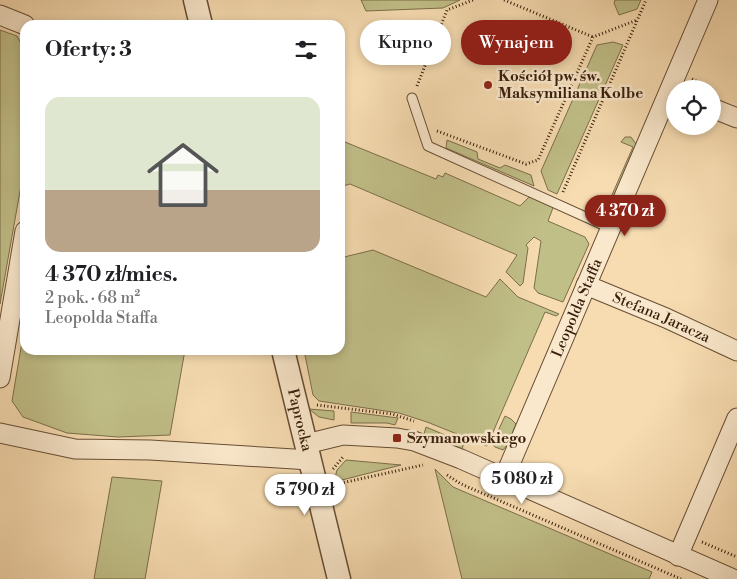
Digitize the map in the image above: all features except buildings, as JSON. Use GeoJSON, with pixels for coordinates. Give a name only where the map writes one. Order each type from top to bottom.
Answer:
{"type":"FeatureCollection","features":[{"type":"Feature","properties":{"kind":"street"},"geometry":{"type":"LineString","coordinates":[[195,0],[200,20]]}},
{"type":"Feature","properties":{"kind":"street","name":"Leopolda Staffa"},"geometry":{"type":"LineString","coordinates":[[677,80],[708,0]]}},
{"type":"Feature","properties":{"kind":"street"},"geometry":{"type":"LineString","coordinates":[[0,15],[20,23]]}},
{"type":"Feature","properties":{"kind":"street","name":"Leopolda Staffa"},"geometry":{"type":"LineString","coordinates":[[504,478],[610,228],[666,105]]}},
{"type":"Feature","properties":{"kind":"street"},"geometry":{"type":"LineString","coordinates":[[721,112],[737,118]]}},
{"type":"Feature","properties":{"kind":"street"},"geometry":{"type":"LineString","coordinates":[[0,378],[20,260]]}},
{"type":"Feature","properties":{"kind":"street","name":"Stefana Jaracza"},"geometry":{"type":"LineString","coordinates":[[586,285],[737,350]]}},
{"type":"Feature","properties":{"kind":"street","name":"Paprocka"},"geometry":{"type":"LineString","coordinates":[[284,355],[339,579]]}},
{"type":"Feature","properties":{"kind":"street"},"geometry":{"type":"LineString","coordinates":[[678,556],[737,418]]}},
{"type":"Feature","properties":{"kind":"street"},"geometry":{"type":"LineString","coordinates":[[0,433],[75,449],[308,452],[330,437],[343,435],[396,438],[414,442],[461,459],[733,579]]}},
{"type":"Feature","properties":{"kind":"lane"},"geometry":{"type":"LineString","coordinates":[[412,98],[428,146],[610,228]]}},
{"type":"Feature","properties":{"kind":"path"},"geometry":{"type":"LineString","coordinates":[[412,98],[447,10],[473,0]]}},
{"type":"Feature","properties":{"kind":"path"},"geometry":{"type":"LineString","coordinates":[[504,0],[592,37],[637,20]]}},
{"type":"Feature","properties":{"kind":"path"},"geometry":{"type":"LineString","coordinates":[[558,204],[646,0]]}},
{"type":"Feature","properties":{"kind":"path"},"geometry":{"type":"LineString","coordinates":[[420,124],[526,164],[538,160],[592,37]]}},
{"type":"Feature","properties":{"kind":"path"},"geometry":{"type":"LineString","coordinates":[[331,485],[420,465],[428,466]]}},
{"type":"Feature","properties":{"kind":"path"},"geometry":{"type":"LineString","coordinates":[[441,471],[461,484],[681,579]]}},
{"type":"Feature","properties":{"kind":"path"},"geometry":{"type":"LineString","coordinates":[[687,536],[737,557]]}},
{"type":"Feature","properties":{"kind":"shaded area"},"geometry":{"type":"Polygon","coordinates":[[[361,0],[460,0],[443,8],[366,11],[361,0]]]}},
{"type":"Feature","properties":{"kind":"shaded area"},"geometry":{"type":"Polygon","coordinates":[[[615,0],[641,0],[637,9],[619,15],[614,3],[615,0]]]}},
{"type":"Feature","properties":{"kind":"shaded area"},"geometry":{"type":"Polygon","coordinates":[[[0,30],[17,36],[20,42],[20,191],[0,304],[0,30]]]}},
{"type":"Feature","properties":{"kind":"shaded area"},"geometry":{"type":"Polygon","coordinates":[[[613,42],[623,45],[557,194],[548,190],[541,171],[597,45],[613,42]]]}},
{"type":"Feature","properties":{"kind":"shaded area"},"geometry":{"type":"Polygon","coordinates":[[[625,137],[631,137],[636,144],[606,215],[596,217],[592,214],[592,208],[604,213],[633,147],[621,142],[625,137]]]}},
{"type":"Feature","properties":{"kind":"shaded area"},"geometry":{"type":"Polygon","coordinates":[[[447,140],[477,152],[478,159],[500,168],[505,165],[531,175],[534,186],[446,148],[447,140]]]}},
{"type":"Feature","properties":{"kind":"shaded area"},"geometry":{"type":"Polygon","coordinates":[[[345,142],[436,179],[438,175],[443,177],[445,173],[520,206],[529,197],[554,205],[548,221],[585,237],[589,244],[563,302],[538,293],[534,288],[541,241],[534,237],[526,245],[528,248],[523,283],[520,286],[506,272],[517,255],[350,184],[345,186],[345,142]]]}},
{"type":"Feature","properties":{"kind":"shaded area"},"geometry":{"type":"Polygon","coordinates":[[[373,250],[486,297],[500,279],[518,297],[559,314],[556,316],[545,312],[487,446],[399,413],[319,401],[313,395],[305,355],[345,355],[345,257],[373,250]]]}},
{"type":"Feature","properties":{"kind":"shaded area"},"geometry":{"type":"Polygon","coordinates":[[[20,354],[184,355],[170,435],[118,437],[67,433],[23,417],[12,401],[20,354]]]}},
{"type":"Feature","properties":{"kind":"shaded area"},"geometry":{"type":"Polygon","coordinates":[[[309,409],[334,411],[334,420],[319,417],[309,409]]]}},
{"type":"Feature","properties":{"kind":"shaded area"},"geometry":{"type":"Polygon","coordinates":[[[351,412],[398,418],[395,425],[387,423],[351,423],[351,412]]]}},
{"type":"Feature","properties":{"kind":"shaded area"},"geometry":{"type":"Polygon","coordinates":[[[505,416],[516,424],[508,444],[503,450],[492,444],[505,416]]]}},
{"type":"Feature","properties":{"kind":"shaded area"},"geometry":{"type":"Polygon","coordinates":[[[426,427],[464,443],[462,449],[424,434],[426,427]]]}},
{"type":"Feature","properties":{"kind":"shaded area"},"geometry":{"type":"Polygon","coordinates":[[[346,460],[401,465],[334,482],[337,470],[346,460]]]}},
{"type":"Feature","properties":{"kind":"shaded area"},"geometry":{"type":"Polygon","coordinates":[[[435,469],[453,487],[652,572],[649,579],[462,579],[435,469]]]}},
{"type":"Feature","properties":{"kind":"shaded area"},"geometry":{"type":"Polygon","coordinates":[[[112,477],[162,481],[145,579],[94,579],[112,477]]]}},
{"type":"Feature","properties":{"kind":"place","name":"Kościół pw. św. Maksymiliana Kolbe"},"geometry":{"type":"Point","coordinates":[488,85]}},
{"type":"Feature","properties":{"kind":"place","name":"Szymanowskiego"},"geometry":{"type":"Point","coordinates":[397,438]}}]}
